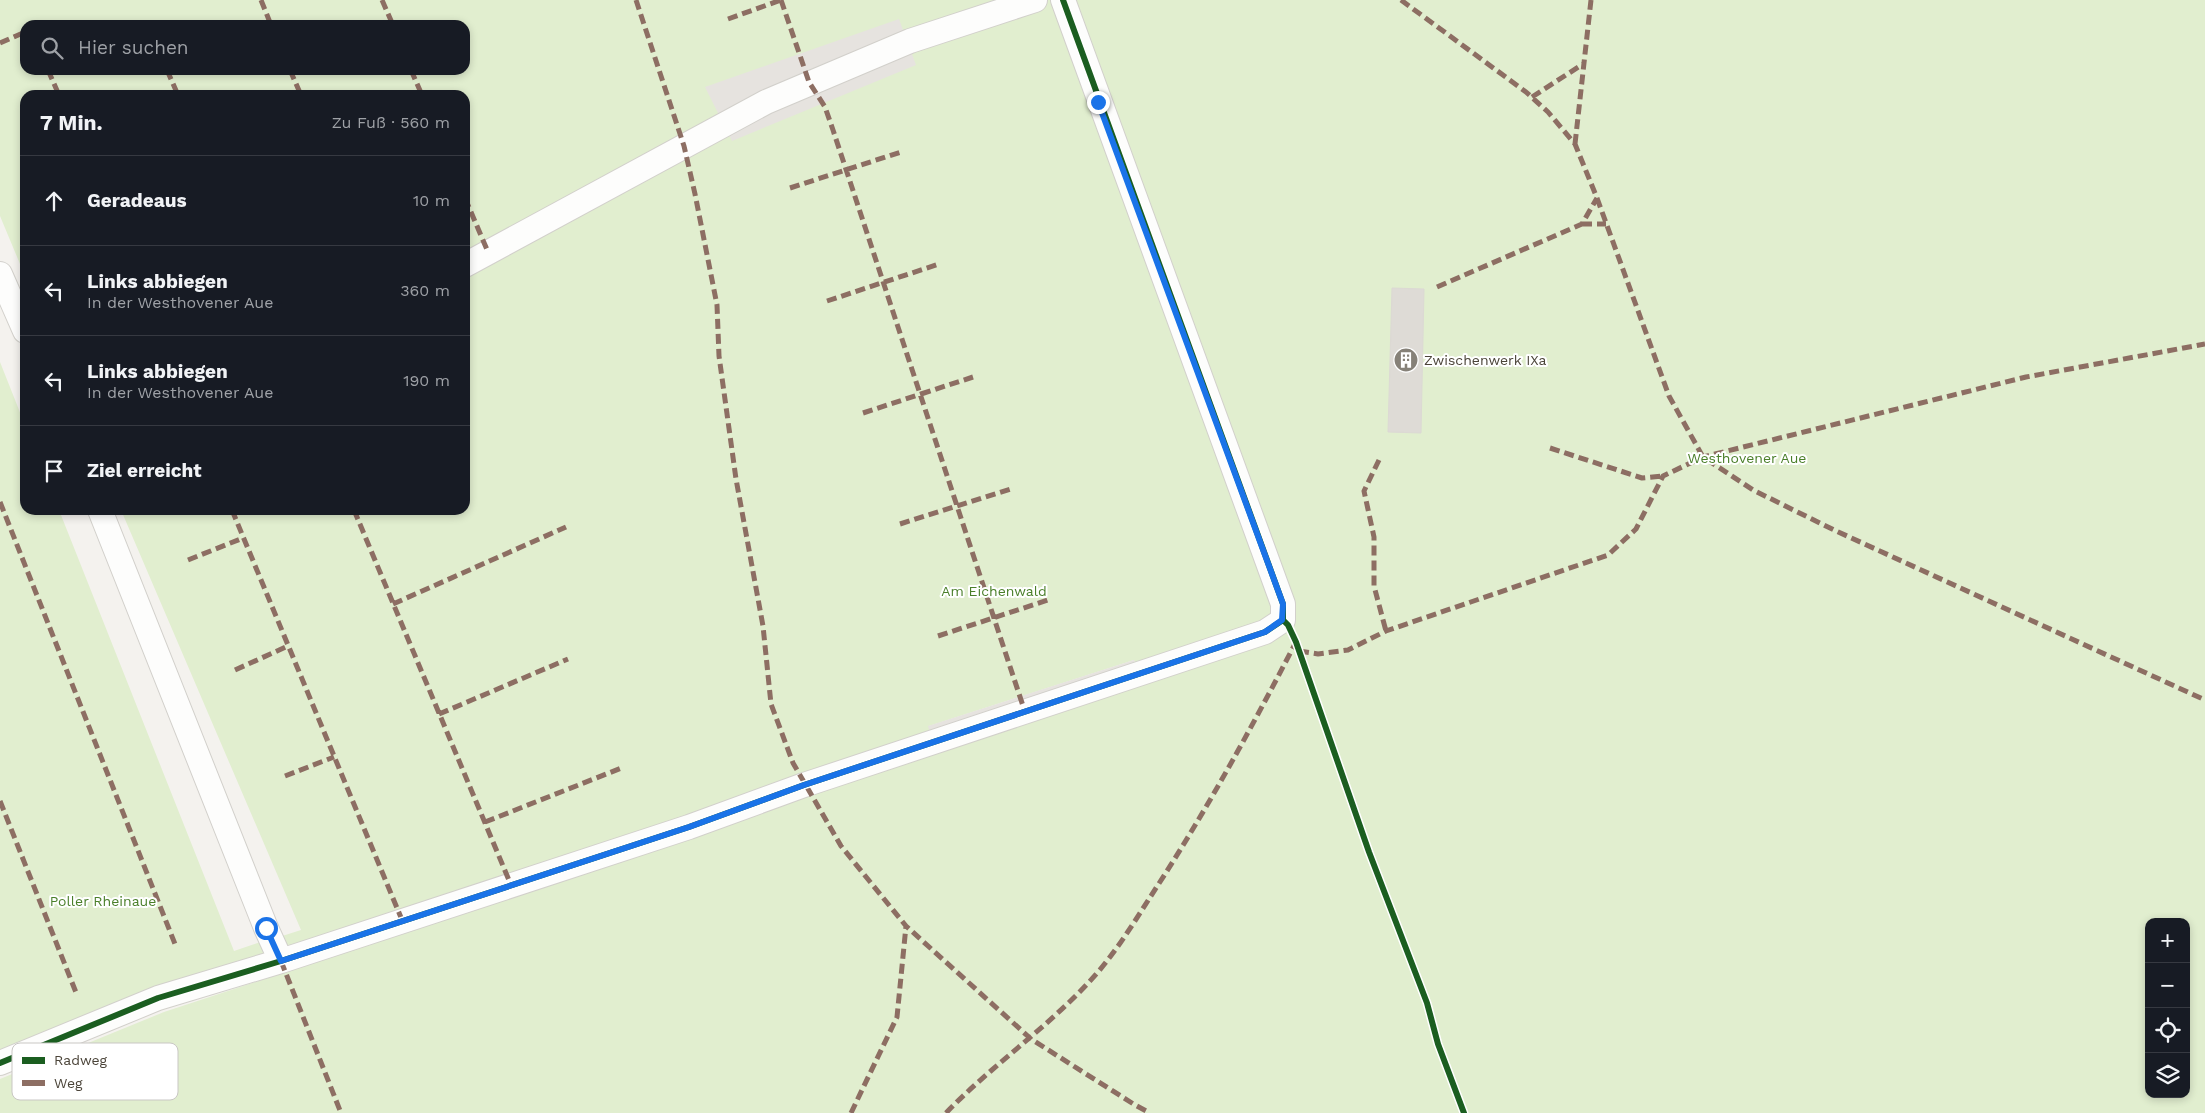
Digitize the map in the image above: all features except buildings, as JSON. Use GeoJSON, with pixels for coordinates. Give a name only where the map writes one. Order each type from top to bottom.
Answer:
{"type":"FeatureCollection","features":[{"type":"Feature","properties":{"kind":"street"},"geometry":{"type":"LineString","coordinates":[[470,262],[766,102],[910,41],[1035,0]]}},
{"type":"Feature","properties":{"kind":"street"},"geometry":{"type":"LineString","coordinates":[[49,1043],[158,998],[281,961],[689,827],[804,785],[1265,632],[1282,620],[1283,604],[1063,0]]}},
{"type":"Feature","properties":{"kind":"street"},"geometry":{"type":"LineString","coordinates":[[0,274],[20,320]]}},
{"type":"Feature","properties":{"kind":"street"},"geometry":{"type":"LineString","coordinates":[[102,515],[262,919],[281,961]]}},
{"type":"Feature","properties":{"kind":"street"},"geometry":{"type":"LineString","coordinates":[[0,1063],[12,1058]]}},
{"type":"Feature","properties":{"kind":"green space"},"geometry":{"type":"Polygon","coordinates":[[[0,0],[2205,0],[2205,1113],[0,1113],[0,1079],[12,1074],[12,1100],[178,1100],[178,1043],[88,1043],[164,1012],[289,971],[477,904],[1134,684],[1137,670],[1134,660],[929,726],[931,737],[687,822],[281,950],[276,938],[301,930],[123,515],[470,515],[470,90],[20,90],[20,264],[0,216],[0,0]]]}},
{"type":"Feature","properties":{"kind":"green space","name":"Poller Rheinaue"},"geometry":{"type":"Polygon","coordinates":[[[0,362],[20,412],[20,515],[61,515],[234,951],[266,940],[271,954],[35,1043],[12,1043],[12,1051],[0,1056],[0,362]]]}},
{"type":"Feature","properties":{"kind":"shaded area"},"geometry":{"type":"Polygon","coordinates":[[[899,19],[916,65],[732,141],[705,87],[899,19]]]}},
{"type":"Feature","properties":{"kind":"shaded area"},"geometry":{"type":"Polygon","coordinates":[[[1134,660],[1137,670],[931,737],[928,726],[1134,660]]]}},
{"type":"Feature","properties":{"kind":"marked path"},"geometry":{"type":"LineString","coordinates":[[261,0],[269,20]]}},
{"type":"Feature","properties":{"kind":"marked path"},"geometry":{"type":"LineString","coordinates":[[382,0],[391,20]]}},
{"type":"Feature","properties":{"kind":"marked path"},"geometry":{"type":"LineString","coordinates":[[636,0],[684,146],[695,194],[717,305],[719,356],[736,479],[763,626],[771,704],[793,763],[841,846],[906,926],[1031,1039],[1150,1113]]}},
{"type":"Feature","properties":{"kind":"marked path"},"geometry":{"type":"LineString","coordinates":[[781,0],[809,82],[825,107],[833,130],[1025,712]]}},
{"type":"Feature","properties":{"kind":"marked path"},"geometry":{"type":"LineString","coordinates":[[728,19],[781,0]]}},
{"type":"Feature","properties":{"kind":"marked path"},"geometry":{"type":"LineString","coordinates":[[1401,0],[1526,92],[1548,112],[1575,144],[1597,198],[1669,396],[1703,457],[1753,490],[1834,530],[2205,700]]}},
{"type":"Feature","properties":{"kind":"marked path"},"geometry":{"type":"LineString","coordinates":[[1575,144],[1591,0]]}},
{"type":"Feature","properties":{"kind":"marked path"},"geometry":{"type":"LineString","coordinates":[[0,43],[20,34]]}},
{"type":"Feature","properties":{"kind":"marked path"},"geometry":{"type":"LineString","coordinates":[[1532,97],[1583,64]]}},
{"type":"Feature","properties":{"kind":"marked path"},"geometry":{"type":"LineString","coordinates":[[50,75],[57,90]]}},
{"type":"Feature","properties":{"kind":"marked path"},"geometry":{"type":"LineString","coordinates":[[169,75],[176,90]]}},
{"type":"Feature","properties":{"kind":"marked path"},"geometry":{"type":"LineString","coordinates":[[292,75],[299,90]]}},
{"type":"Feature","properties":{"kind":"marked path"},"geometry":{"type":"LineString","coordinates":[[413,75],[420,90]]}},
{"type":"Feature","properties":{"kind":"marked path"},"geometry":{"type":"LineString","coordinates":[[790,188],[901,152]]}},
{"type":"Feature","properties":{"kind":"marked path"},"geometry":{"type":"LineString","coordinates":[[1437,287],[1582,224],[1597,198]]}},
{"type":"Feature","properties":{"kind":"marked path"},"geometry":{"type":"LineString","coordinates":[[470,210],[488,252]]}},
{"type":"Feature","properties":{"kind":"marked path"},"geometry":{"type":"LineString","coordinates":[[1582,224],[1606,224]]}},
{"type":"Feature","properties":{"kind":"marked path"},"geometry":{"type":"LineString","coordinates":[[827,301],[939,264]]}},
{"type":"Feature","properties":{"kind":"marked path"},"geometry":{"type":"LineString","coordinates":[[1299,651],[1318,654],[1348,650],[1386,631],[1608,555],[1636,529],[1663,476],[1703,457],[2026,377],[2205,344]]}},
{"type":"Feature","properties":{"kind":"marked path"},"geometry":{"type":"LineString","coordinates":[[921,394],[973,377]]}},
{"type":"Feature","properties":{"kind":"marked path"},"geometry":{"type":"LineString","coordinates":[[863,413],[921,394]]}},
{"type":"Feature","properties":{"kind":"marked path"},"geometry":{"type":"LineString","coordinates":[[1550,448],[1642,478],[1663,476]]}},
{"type":"Feature","properties":{"kind":"marked path"},"geometry":{"type":"LineString","coordinates":[[1379,460],[1364,491],[1374,537],[1374,586],[1386,631]]}},
{"type":"Feature","properties":{"kind":"marked path"},"geometry":{"type":"LineString","coordinates":[[900,524],[1014,488]]}},
{"type":"Feature","properties":{"kind":"marked path"},"geometry":{"type":"LineString","coordinates":[[0,502],[175,944]]}},
{"type":"Feature","properties":{"kind":"marked path"},"geometry":{"type":"LineString","coordinates":[[234,515],[402,920]]}},
{"type":"Feature","properties":{"kind":"marked path"},"geometry":{"type":"LineString","coordinates":[[356,515],[511,885]]}},
{"type":"Feature","properties":{"kind":"marked path"},"geometry":{"type":"LineString","coordinates":[[393,604],[566,527]]}},
{"type":"Feature","properties":{"kind":"marked path"},"geometry":{"type":"LineString","coordinates":[[188,560],[243,538]]}},
{"type":"Feature","properties":{"kind":"marked path"},"geometry":{"type":"LineString","coordinates":[[938,636],[1048,600]]}},
{"type":"Feature","properties":{"kind":"marked path"},"geometry":{"type":"LineString","coordinates":[[946,1113],[1062,1009],[1098,972],[1114,951],[1177,855],[1213,795],[1296,642]]}},
{"type":"Feature","properties":{"kind":"marked path"},"geometry":{"type":"LineString","coordinates":[[235,670],[288,646]]}},
{"type":"Feature","properties":{"kind":"marked path"},"geometry":{"type":"LineString","coordinates":[[439,714],[568,659]]}},
{"type":"Feature","properties":{"kind":"marked path"},"geometry":{"type":"LineString","coordinates":[[285,776],[334,757]]}},
{"type":"Feature","properties":{"kind":"marked path"},"geometry":{"type":"LineString","coordinates":[[485,822],[624,767]]}},
{"type":"Feature","properties":{"kind":"marked path"},"geometry":{"type":"LineString","coordinates":[[0,801],[77,995]]}},
{"type":"Feature","properties":{"kind":"marked path"},"geometry":{"type":"LineString","coordinates":[[851,1113],[897,1017],[906,926]]}},
{"type":"Feature","properties":{"kind":"marked path"},"geometry":{"type":"LineString","coordinates":[[281,961],[341,1113]]}},
{"type":"Feature","properties":{"kind":"cycle path"},"geometry":{"type":"LineString","coordinates":[[49,1043],[158,998],[281,961],[689,827],[804,785],[1265,632],[1283,620],[1283,604],[1063,0]]}},
{"type":"Feature","properties":{"kind":"cycle path"},"geometry":{"type":"LineString","coordinates":[[1283,620],[1288,625],[1296,642],[1369,852],[1427,1003],[1438,1044],[1464,1113]]}},
{"type":"Feature","properties":{"kind":"cycle path"},"geometry":{"type":"LineString","coordinates":[[0,1063],[12,1058]]}},
{"type":"Feature","properties":{"kind":"place","name":"Zwischenwerk IXa"},"geometry":{"type":"Point","coordinates":[1406,360]}},
{"type":"Feature","properties":{"kind":"route"},"geometry":{"type":"LineString","coordinates":[[266,928],[281,961],[689,827],[804,785],[1265,632],[1282,620],[1283,604],[1098,102]]}},
{"type":"Feature","properties":{"kind":"park label","name":"Westhovener Aue"},"geometry":{"type":"Point","coordinates":[1747,458]}},
{"type":"Feature","properties":{"kind":"park label","name":"Am Eichenwald"},"geometry":{"type":"Point","coordinates":[994,591]}}]}
